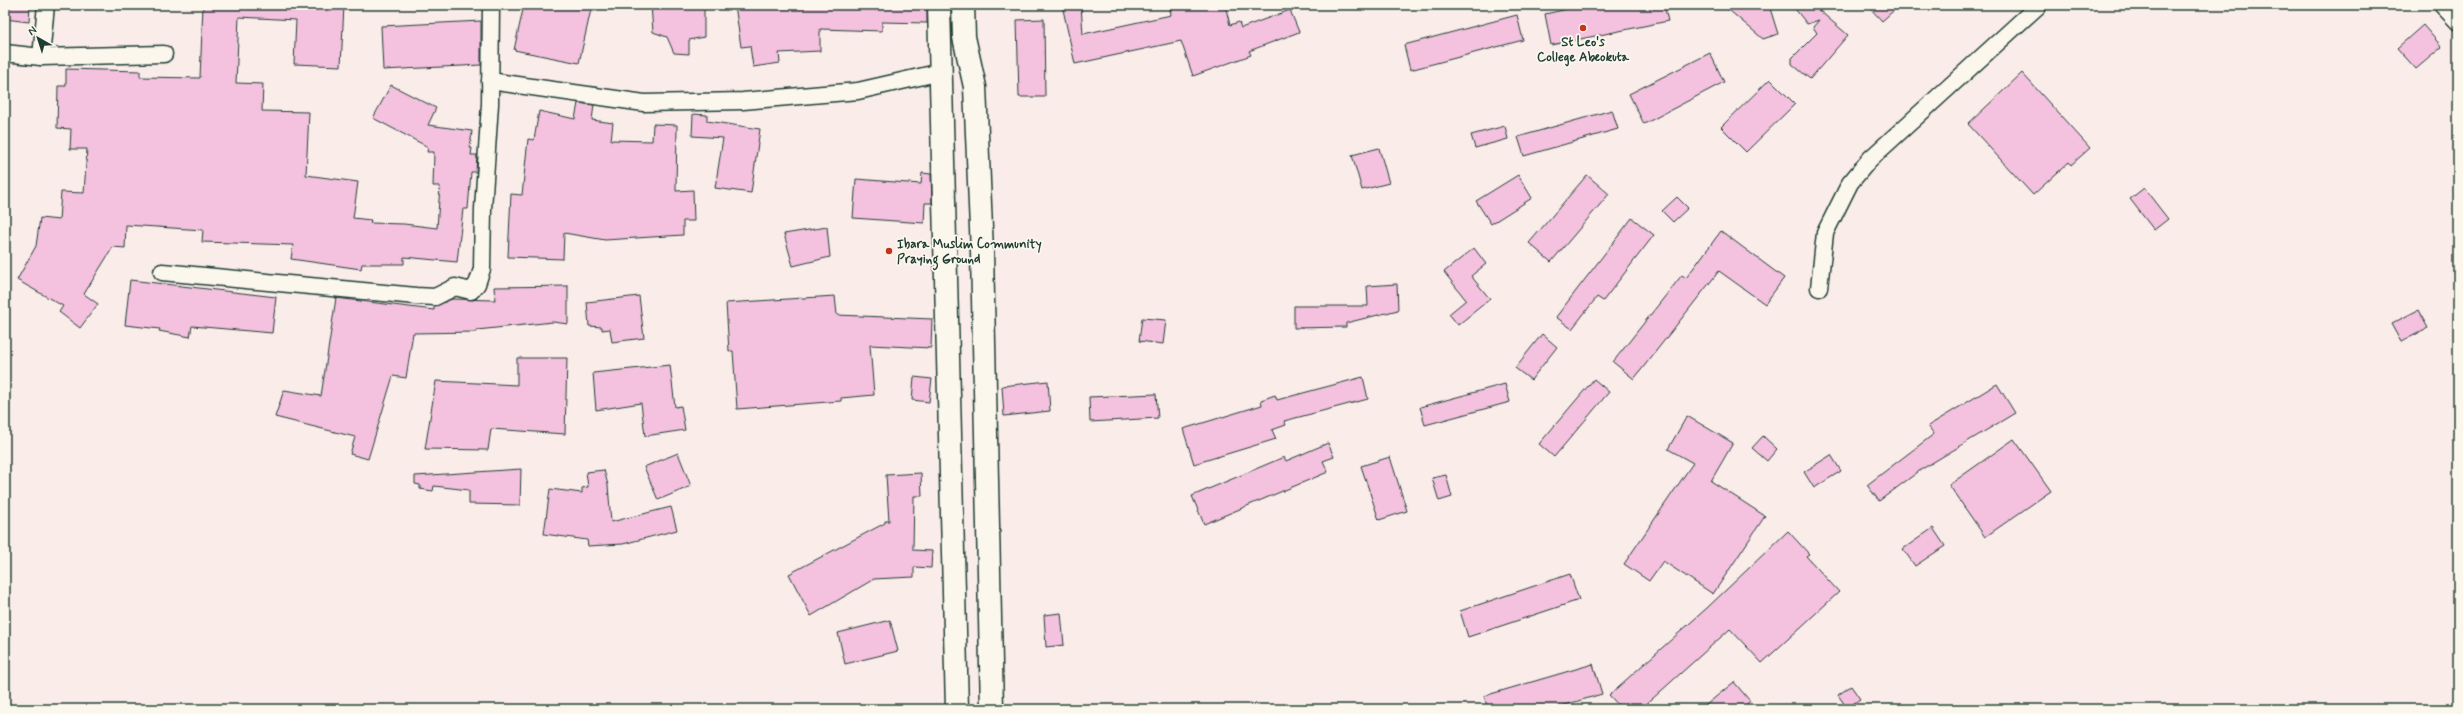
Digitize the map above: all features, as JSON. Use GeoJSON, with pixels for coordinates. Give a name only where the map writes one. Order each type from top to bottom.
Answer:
{"type":"FeatureCollection","features":[{"type":"Feature","properties":{"kind":"main road"},"geometry":{"type":"LineString","coordinates":[[939,5],[957,709]]}},
{"type":"Feature","properties":{"kind":"main road"},"geometry":{"type":"LineString","coordinates":[[963,5],[964,37],[975,87],[982,252],[992,709]]}},
{"type":"Feature","properties":{"kind":"street"},"geometry":{"type":"LineString","coordinates":[[41,57],[46,5]]}},
{"type":"Feature","properties":{"kind":"street"},"geometry":{"type":"LineString","coordinates":[[162,272],[416,296],[435,297],[455,287],[472,292],[477,284],[482,269],[483,209],[490,80],[491,5]]}},
{"type":"Feature","properties":{"kind":"street"},"geometry":{"type":"LineString","coordinates":[[1819,288],[1825,233],[1850,183],[1870,158],[2039,5]]}},
{"type":"Feature","properties":{"kind":"street"},"geometry":{"type":"LineString","coordinates":[[2442,5],[2458,22]]}},
{"type":"Feature","properties":{"kind":"street"},"geometry":{"type":"LineString","coordinates":[[5,53],[41,57],[164,54]]}},
{"type":"Feature","properties":{"kind":"street"},"geometry":{"type":"LineString","coordinates":[[490,80],[644,103],[743,101],[858,91],[941,72]]}},
{"type":"Feature","properties":{"kind":"building"},"geometry":{"type":"Polygon","coordinates":[[[5,5],[30,5],[29,22],[5,19],[5,5]]]}},
{"type":"Feature","properties":{"kind":"building"},"geometry":{"type":"Polygon","coordinates":[[[203,5],[344,5],[341,66],[294,64],[296,20],[239,17],[236,83],[263,84],[262,111],[309,112],[306,175],[358,182],[353,218],[371,220],[370,223],[404,224],[437,228],[440,186],[433,186],[434,152],[427,152],[428,147],[373,118],[391,85],[436,108],[428,125],[472,131],[470,148],[472,148],[471,155],[477,155],[476,172],[471,172],[468,209],[463,209],[457,262],[404,257],[404,264],[362,264],[361,269],[291,259],[293,245],[202,242],[203,230],[126,225],[125,248],[113,247],[84,294],[98,304],[80,328],[59,312],[63,306],[17,280],[36,246],[40,218],[59,220],[61,192],[84,193],[87,149],[70,149],[71,129],[57,128],[58,86],[66,86],[66,69],[140,71],[140,77],[200,78],[203,5]]]}},
{"type":"Feature","properties":{"kind":"building"},"geometry":{"type":"Polygon","coordinates":[[[524,5],[592,5],[579,63],[514,50],[524,5]]]}},
{"type":"Feature","properties":{"kind":"building"},"geometry":{"type":"Polygon","coordinates":[[[651,5],[704,5],[704,37],[689,40],[689,54],[674,53],[667,37],[653,32],[651,5]]]}},
{"type":"Feature","properties":{"kind":"building"},"geometry":{"type":"Polygon","coordinates":[[[735,5],[927,5],[927,23],[882,22],[882,31],[820,29],[820,51],[779,53],[780,63],[753,67],[750,46],[741,47],[735,5]]]}},
{"type":"Feature","properties":{"kind":"building"},"geometry":{"type":"Polygon","coordinates":[[[1062,5],[1081,5],[1083,34],[1171,15],[1170,9],[1183,5],[1225,5],[1230,25],[1239,22],[1241,28],[1290,10],[1299,32],[1249,51],[1251,55],[1193,76],[1181,41],[1075,64],[1062,5]]]}},
{"type":"Feature","properties":{"kind":"building"},"geometry":{"type":"Polygon","coordinates":[[[1586,5],[1664,5],[1668,21],[1551,45],[1545,14],[1586,5]]]}},
{"type":"Feature","properties":{"kind":"building"},"geometry":{"type":"Polygon","coordinates":[[[1723,5],[1769,5],[1778,34],[1763,39],[1723,5]]]}},
{"type":"Feature","properties":{"kind":"building"},"geometry":{"type":"Polygon","coordinates":[[[1792,5],[1813,5],[1848,35],[1810,79],[1792,64],[1792,58],[1817,33],[1813,27],[1819,20],[1807,24],[1792,5]]]}},
{"type":"Feature","properties":{"kind":"building"},"geometry":{"type":"Polygon","coordinates":[[[1867,5],[1900,5],[1882,21],[1867,5]]]}},
{"type":"Feature","properties":{"kind":"building"},"geometry":{"type":"Polygon","coordinates":[[[1517,15],[1523,40],[1410,70],[1404,45],[1517,15]]]}},
{"type":"Feature","properties":{"kind":"building"},"geometry":{"type":"Polygon","coordinates":[[[1044,19],[1045,97],[1019,97],[1017,20],[1044,19]]]}},
{"type":"Feature","properties":{"kind":"building"},"geometry":{"type":"Polygon","coordinates":[[[481,21],[481,65],[383,70],[381,26],[481,21]]]}},
{"type":"Feature","properties":{"kind":"building"},"geometry":{"type":"Polygon","coordinates":[[[2423,25],[2442,47],[2416,69],[2397,48],[2423,25]]]}},
{"type":"Feature","properties":{"kind":"building"},"geometry":{"type":"Polygon","coordinates":[[[1710,53],[1724,82],[1644,124],[1629,94],[1710,53]]]}},
{"type":"Feature","properties":{"kind":"building"},"geometry":{"type":"Polygon","coordinates":[[[2022,73],[2090,148],[2071,165],[2069,162],[2033,195],[1968,124],[2022,73]]]}},
{"type":"Feature","properties":{"kind":"building"},"geometry":{"type":"Polygon","coordinates":[[[1770,79],[1795,104],[1746,152],[1721,127],[1770,79]]]}},
{"type":"Feature","properties":{"kind":"building"},"geometry":{"type":"Polygon","coordinates":[[[578,103],[594,105],[592,120],[613,123],[611,140],[652,141],[653,124],[677,125],[676,191],[693,190],[694,221],[683,221],[683,235],[605,240],[564,233],[563,259],[508,257],[511,194],[522,195],[528,139],[534,140],[539,111],[575,119],[578,103]]]}},
{"type":"Feature","properties":{"kind":"building"},"geometry":{"type":"Polygon","coordinates":[[[1612,110],[1618,129],[1524,156],[1518,137],[1612,110]]]}},
{"type":"Feature","properties":{"kind":"building"},"geometry":{"type":"Polygon","coordinates":[[[693,114],[707,115],[707,121],[760,129],[751,193],[715,188],[723,138],[692,136],[693,114]]]}},
{"type":"Feature","properties":{"kind":"building"},"geometry":{"type":"Polygon","coordinates":[[[1505,126],[1508,139],[1475,148],[1471,135],[1505,126]]]}},
{"type":"Feature","properties":{"kind":"building"},"geometry":{"type":"Polygon","coordinates":[[[1379,148],[1389,183],[1362,190],[1352,155],[1379,148]]]}},
{"type":"Feature","properties":{"kind":"building"},"geometry":{"type":"Polygon","coordinates":[[[922,173],[931,174],[932,203],[925,203],[924,223],[853,218],[856,179],[921,184],[922,173]]]}},
{"type":"Feature","properties":{"kind":"building"},"geometry":{"type":"Polygon","coordinates":[[[1518,175],[1532,198],[1491,224],[1476,201],[1518,175]]]}},
{"type":"Feature","properties":{"kind":"building"},"geometry":{"type":"Polygon","coordinates":[[[1587,175],[1609,194],[1551,262],[1529,243],[1587,175]]]}},
{"type":"Feature","properties":{"kind":"building"},"geometry":{"type":"Polygon","coordinates":[[[2144,188],[2168,219],[2154,230],[2130,199],[2144,188]]]}},
{"type":"Feature","properties":{"kind":"building"},"geometry":{"type":"Polygon","coordinates":[[[1677,197],[1688,208],[1673,222],[1662,211],[1677,197]]]}},
{"type":"Feature","properties":{"kind":"building"},"geometry":{"type":"Polygon","coordinates":[[[1632,218],[1654,235],[1603,301],[1597,297],[1572,329],[1556,317],[1632,218]]]}},
{"type":"Feature","properties":{"kind":"building"},"geometry":{"type":"Polygon","coordinates":[[[827,227],[830,257],[793,266],[784,234],[827,227]]]}},
{"type":"Feature","properties":{"kind":"building"},"geometry":{"type":"Polygon","coordinates":[[[1721,231],[1784,278],[1765,304],[1719,271],[1634,379],[1613,362],[1682,275],[1686,278],[1721,231]]]}},
{"type":"Feature","properties":{"kind":"building"},"geometry":{"type":"Polygon","coordinates":[[[1474,248],[1486,264],[1471,276],[1490,299],[1458,325],[1449,314],[1466,300],[1444,272],[1474,248]]]}},
{"type":"Feature","properties":{"kind":"building"},"geometry":{"type":"Polygon","coordinates":[[[130,280],[276,297],[272,333],[192,326],[190,337],[159,331],[160,329],[125,325],[130,280]]]}},
{"type":"Feature","properties":{"kind":"building"},"geometry":{"type":"Polygon","coordinates":[[[1397,284],[1398,310],[1346,323],[1346,327],[1294,328],[1294,306],[1368,306],[1367,286],[1397,284]]]}},
{"type":"Feature","properties":{"kind":"building"},"geometry":{"type":"Polygon","coordinates":[[[568,286],[568,324],[553,322],[477,330],[477,332],[413,333],[406,378],[393,376],[368,459],[350,454],[355,437],[275,417],[284,390],[321,396],[336,298],[434,310],[434,306],[452,299],[495,300],[494,287],[568,286]]]}},
{"type":"Feature","properties":{"kind":"building"},"geometry":{"type":"Polygon","coordinates":[[[639,296],[644,338],[612,342],[610,329],[602,330],[602,327],[589,326],[587,302],[639,296]]]}},
{"type":"Feature","properties":{"kind":"building"},"geometry":{"type":"Polygon","coordinates":[[[835,296],[837,315],[932,319],[931,348],[870,345],[874,395],[841,398],[841,401],[737,409],[733,351],[729,351],[726,303],[835,296]]]}},
{"type":"Feature","properties":{"kind":"building"},"geometry":{"type":"Polygon","coordinates":[[[2418,310],[2428,328],[2401,342],[2391,324],[2418,310]]]}},
{"type":"Feature","properties":{"kind":"building"},"geometry":{"type":"Polygon","coordinates":[[[1142,318],[1166,320],[1163,344],[1139,341],[1142,318]]]}},
{"type":"Feature","properties":{"kind":"building"},"geometry":{"type":"Polygon","coordinates":[[[1542,334],[1557,347],[1531,380],[1515,368],[1542,334]]]}},
{"type":"Feature","properties":{"kind":"building"},"geometry":{"type":"Polygon","coordinates":[[[517,358],[567,358],[565,434],[491,429],[488,450],[425,449],[436,381],[517,385],[517,358]]]}},
{"type":"Feature","properties":{"kind":"building"},"geometry":{"type":"Polygon","coordinates":[[[670,365],[675,407],[681,406],[685,430],[645,436],[641,403],[596,410],[593,373],[670,365]]]}},
{"type":"Feature","properties":{"kind":"building"},"geometry":{"type":"Polygon","coordinates":[[[914,377],[932,379],[929,402],[912,400],[914,377]]]}},
{"type":"Feature","properties":{"kind":"building"},"geometry":{"type":"Polygon","coordinates":[[[1363,377],[1368,399],[1284,421],[1286,425],[1272,430],[1276,439],[1194,464],[1183,429],[1262,405],[1261,400],[1275,395],[1277,400],[1363,377]]]}},
{"type":"Feature","properties":{"kind":"building"},"geometry":{"type":"Polygon","coordinates":[[[1594,379],[1609,392],[1554,457],[1539,444],[1594,379]]]}},
{"type":"Feature","properties":{"kind":"building"},"geometry":{"type":"Polygon","coordinates":[[[1048,381],[1050,411],[1004,416],[1002,386],[1048,381]]]}},
{"type":"Feature","properties":{"kind":"building"},"geometry":{"type":"Polygon","coordinates":[[[1505,384],[1510,402],[1425,425],[1420,407],[1505,384]]]}},
{"type":"Feature","properties":{"kind":"building"},"geometry":{"type":"Polygon","coordinates":[[[1997,384],[2015,413],[1922,469],[1879,501],[1867,485],[1934,434],[1928,426],[1997,384]]]}},
{"type":"Feature","properties":{"kind":"building"},"geometry":{"type":"Polygon","coordinates":[[[1156,394],[1158,418],[1090,422],[1089,397],[1156,394]]]}},
{"type":"Feature","properties":{"kind":"building"},"geometry":{"type":"Polygon","coordinates":[[[1687,416],[1733,443],[1711,481],[1765,516],[1713,594],[1663,561],[1649,581],[1624,564],[1693,463],[1668,449],[1687,416]]]}},
{"type":"Feature","properties":{"kind":"building"},"geometry":{"type":"Polygon","coordinates":[[[1763,436],[1777,449],[1767,461],[1752,448],[1763,436]]]}},
{"type":"Feature","properties":{"kind":"building"},"geometry":{"type":"Polygon","coordinates":[[[2014,439],[2051,491],[1985,537],[1949,485],[2014,439]]]}},
{"type":"Feature","properties":{"kind":"building"},"geometry":{"type":"Polygon","coordinates":[[[1328,443],[1334,457],[1323,461],[1328,472],[1204,524],[1192,496],[1284,457],[1286,461],[1328,443]]]}},
{"type":"Feature","properties":{"kind":"building"},"geometry":{"type":"Polygon","coordinates":[[[678,453],[691,486],[658,500],[644,467],[678,453]]]}},
{"type":"Feature","properties":{"kind":"building"},"geometry":{"type":"Polygon","coordinates":[[[1831,455],[1841,471],[1814,488],[1804,472],[1831,455]]]}},
{"type":"Feature","properties":{"kind":"building"},"geometry":{"type":"Polygon","coordinates":[[[1390,457],[1407,511],[1379,520],[1361,466],[1390,457]]]}},
{"type":"Feature","properties":{"kind":"building"},"geometry":{"type":"Polygon","coordinates":[[[521,469],[520,505],[469,504],[469,490],[434,486],[433,491],[420,489],[420,485],[415,484],[415,476],[521,469]]]}},
{"type":"Feature","properties":{"kind":"building"},"geometry":{"type":"Polygon","coordinates":[[[604,470],[608,485],[611,522],[671,507],[677,530],[623,544],[588,546],[587,540],[544,534],[550,489],[582,493],[582,488],[588,487],[586,472],[604,470]]]}},
{"type":"Feature","properties":{"kind":"building"},"geometry":{"type":"Polygon","coordinates":[[[921,473],[922,496],[914,496],[913,550],[932,551],[931,568],[914,567],[914,577],[874,579],[811,616],[789,574],[885,523],[885,521],[889,521],[886,475],[921,473]]]}},
{"type":"Feature","properties":{"kind":"building"},"geometry":{"type":"Polygon","coordinates":[[[1446,475],[1452,497],[1439,501],[1432,478],[1446,475]]]}},
{"type":"Feature","properties":{"kind":"building"},"geometry":{"type":"Polygon","coordinates":[[[1933,528],[1945,546],[1915,566],[1903,549],[1933,528]]]}},
{"type":"Feature","properties":{"kind":"building"},"geometry":{"type":"Polygon","coordinates":[[[1788,531],[1809,554],[1806,556],[1839,592],[1762,663],[1730,629],[1641,709],[1622,709],[1609,695],[1707,608],[1788,531]]]}},
{"type":"Feature","properties":{"kind":"building"},"geometry":{"type":"Polygon","coordinates":[[[1570,574],[1579,600],[1468,637],[1460,611],[1570,574]]]}},
{"type":"Feature","properties":{"kind":"building"},"geometry":{"type":"Polygon","coordinates":[[[1061,613],[1064,645],[1046,647],[1044,615],[1061,613]]]}},
{"type":"Feature","properties":{"kind":"building"},"geometry":{"type":"Polygon","coordinates":[[[890,620],[898,651],[845,664],[838,633],[890,620]]]}},
{"type":"Feature","properties":{"kind":"building"},"geometry":{"type":"Polygon","coordinates":[[[1593,664],[1602,694],[1551,709],[1488,709],[1484,696],[1593,664]]]}},
{"type":"Feature","properties":{"kind":"building"},"geometry":{"type":"Polygon","coordinates":[[[1734,682],[1750,701],[1741,709],[1701,709],[1734,682]]]}},
{"type":"Feature","properties":{"kind":"building"},"geometry":{"type":"Polygon","coordinates":[[[1851,686],[1860,699],[1847,708],[1838,695],[1851,686]]]}},
{"type":"Feature","properties":{"kind":"place","name":"St Leo's College Abeokuta"},"geometry":{"type":"Point","coordinates":[1583,28]}},
{"type":"Feature","properties":{"kind":"place","name":"Ibara Muslim Community Praying Ground"},"geometry":{"type":"Point","coordinates":[889,251]}}]}
